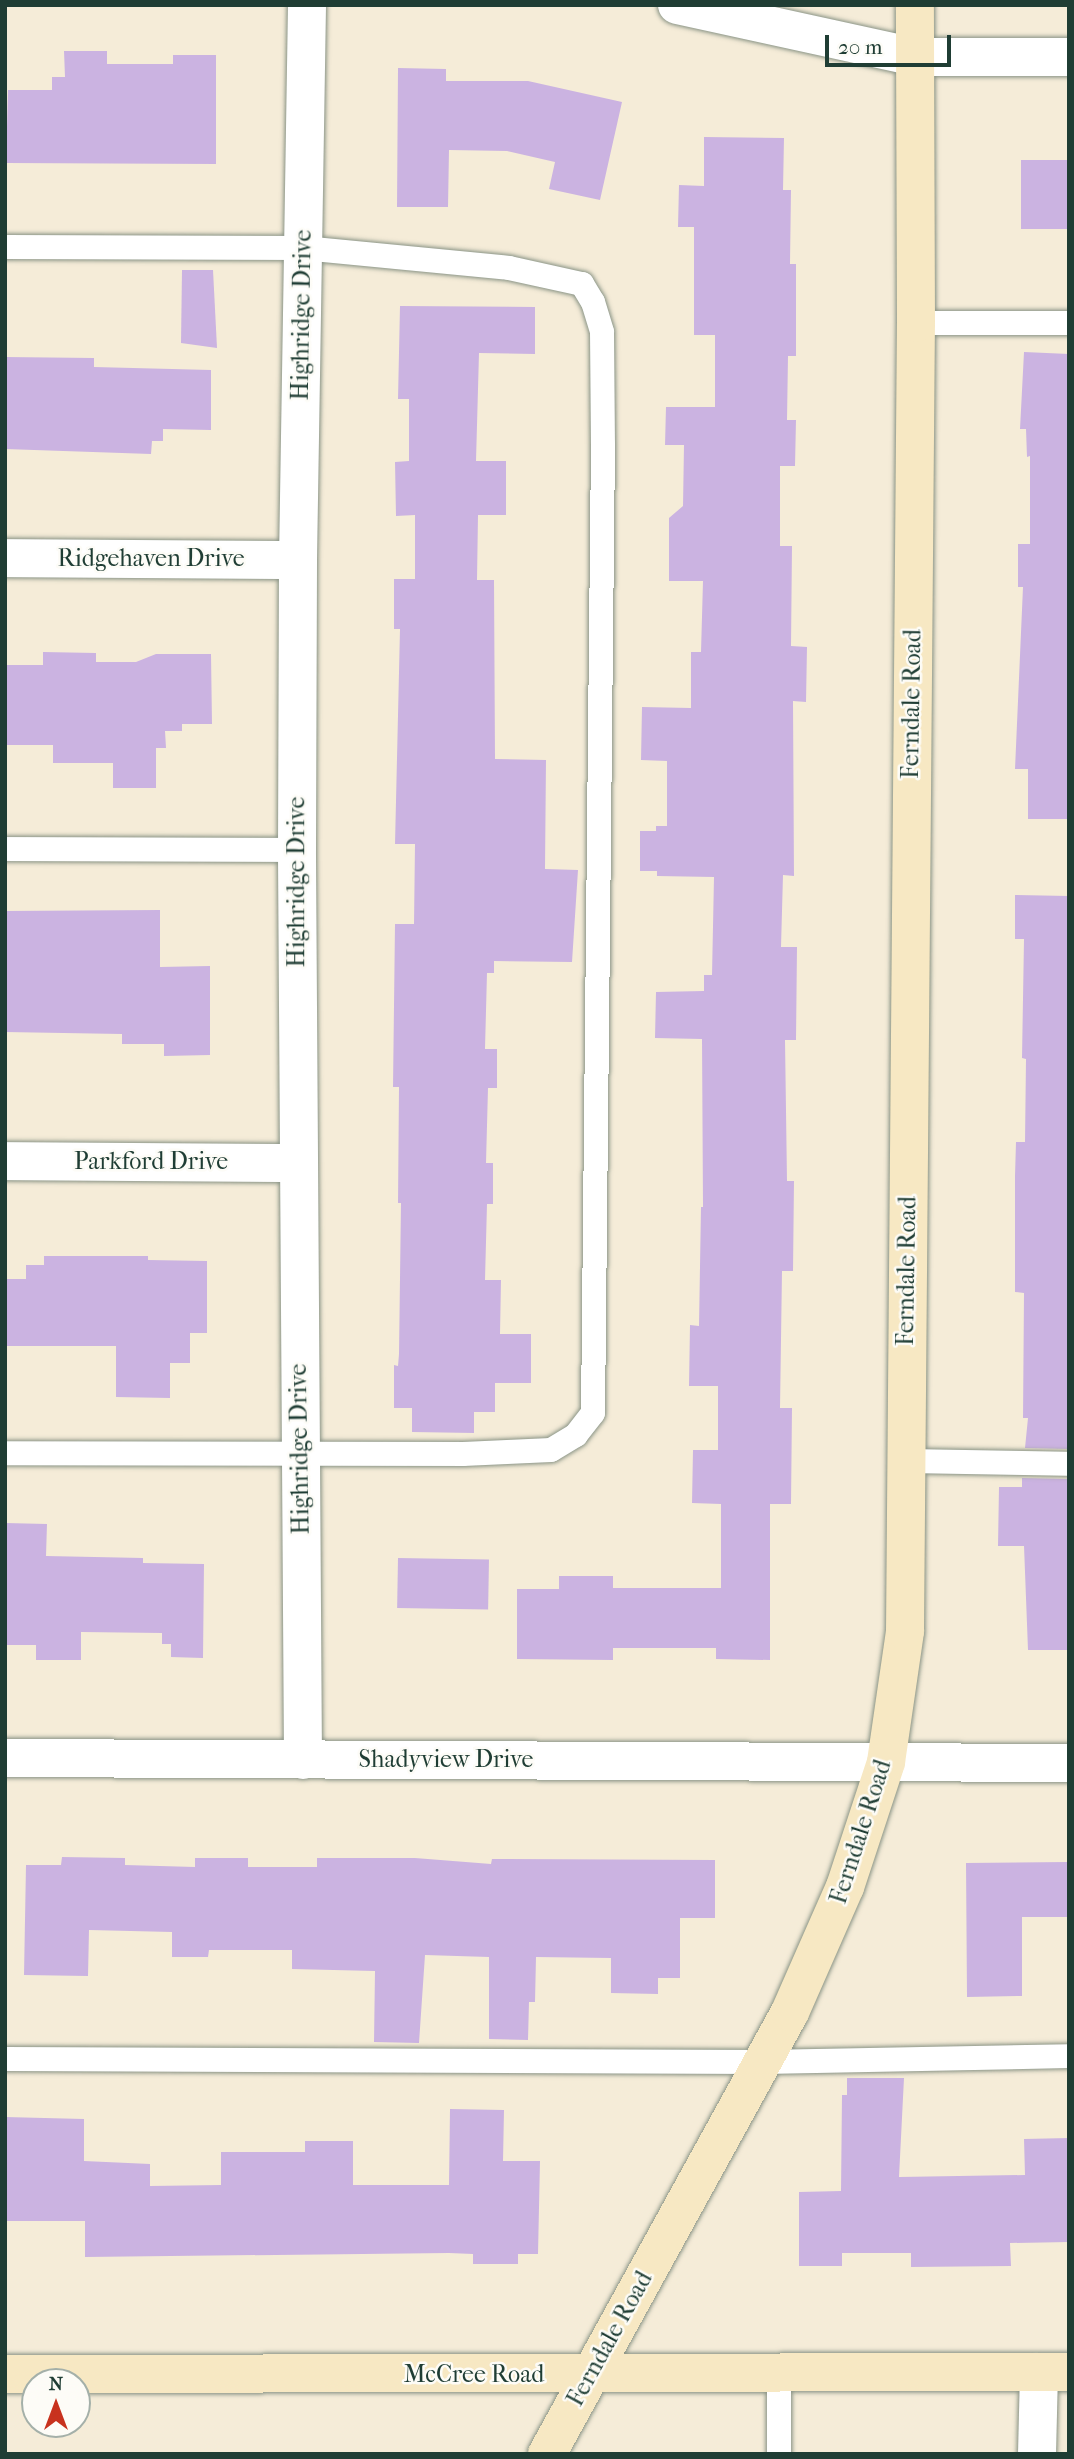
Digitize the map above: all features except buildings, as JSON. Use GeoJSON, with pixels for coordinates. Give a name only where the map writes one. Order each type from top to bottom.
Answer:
{"type":"FeatureCollection","features":[{"type":"Feature","properties":{"kind":"street","name":"Highridge Drive"},"geometry":{"type":"LineString","coordinates":[[303,1760],[297,850],[298,560],[307,5]]}},
{"type":"Feature","properties":{"kind":"street"},"geometry":{"type":"LineString","coordinates":[[677,5],[916,57],[1069,57]]}},
{"type":"Feature","properties":{"kind":"street","name":"Ferndale Road"},"geometry":{"type":"LineString","coordinates":[[547,2454],[790,2012],[845,1887],[886,1762],[905,1630],[916,323],[915,5]]}},
{"type":"Feature","properties":{"kind":"street","name":"Ridgehaven Drive"},"geometry":{"type":"LineString","coordinates":[[5,558],[298,560]]}},
{"type":"Feature","properties":{"kind":"street","name":"Parkford Drive"},"geometry":{"type":"LineString","coordinates":[[5,1161],[297,1163]]}},
{"type":"Feature","properties":{"kind":"street","name":"Shadyview Drive"},"geometry":{"type":"LineString","coordinates":[[5,1758],[1069,1763]]}},
{"type":"Feature","properties":{"kind":"street"},"geometry":{"type":"LineString","coordinates":[[1037,2454],[1054,2372]]}},
{"type":"Feature","properties":{"kind":"street","name":"McCree Road"},"geometry":{"type":"LineString","coordinates":[[5,2374],[590,2375],[1054,2372]]}},
{"type":"Feature","properties":{"kind":"lane"},"geometry":{"type":"LineString","coordinates":[[5,247],[303,248],[509,268],[582,284],[593,302],[602,332],[603,444],[593,1413],[576,1435],[551,1450],[463,1454],[5,1453]]}},
{"type":"Feature","properties":{"kind":"lane"},"geometry":{"type":"LineString","coordinates":[[916,323],[1069,323]]}},
{"type":"Feature","properties":{"kind":"lane"},"geometry":{"type":"LineString","coordinates":[[5,849],[297,850]]}},
{"type":"Feature","properties":{"kind":"lane"},"geometry":{"type":"LineString","coordinates":[[905,1461],[1069,1464]]}},
{"type":"Feature","properties":{"kind":"lane"},"geometry":{"type":"LineString","coordinates":[[5,2059],[763,2062],[1069,2056]]}},
{"type":"Feature","properties":{"kind":"lane"},"geometry":{"type":"LineString","coordinates":[[779,2373],[779,2454]]}}]}
